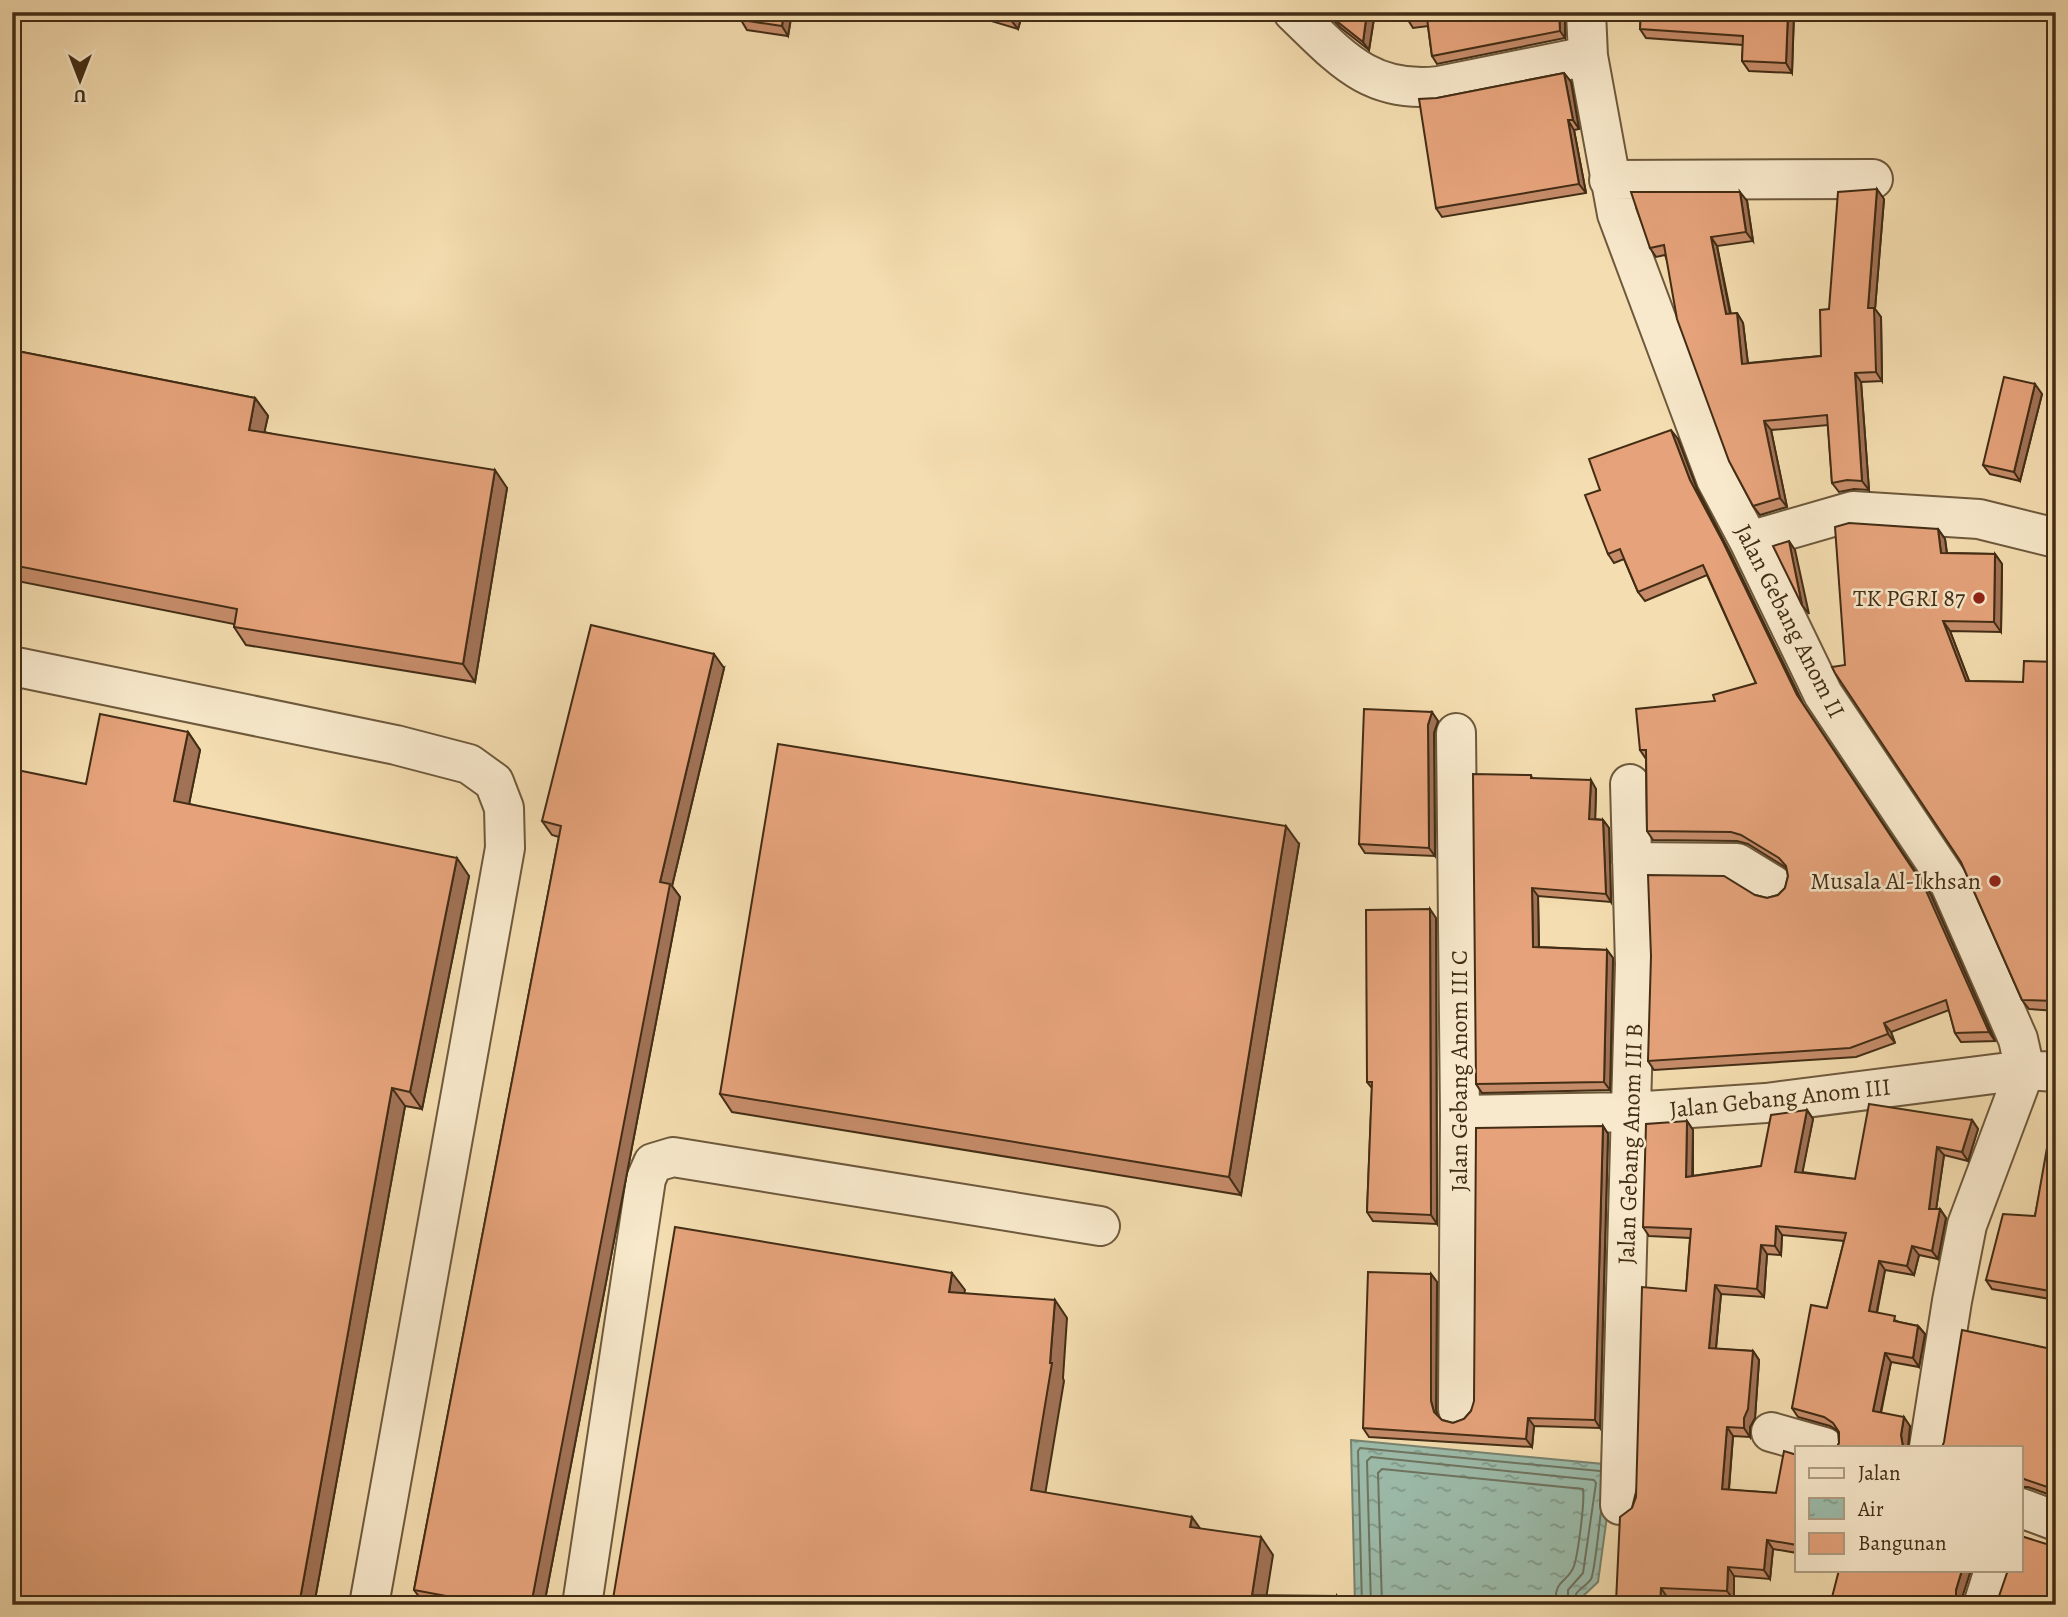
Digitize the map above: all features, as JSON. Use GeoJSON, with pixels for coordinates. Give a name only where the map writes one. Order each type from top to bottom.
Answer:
{"type":"FeatureCollection","features":[{"type":"Feature","properties":{"kind":"street"},"geometry":{"type":"LineString","coordinates":[[1293,12],[1332,50],[1370,78],[1394,86],[1416,89],[1439,86],[1588,56]]}},
{"type":"Feature","properties":{"kind":"street","name":"Jalan Gebang Anom II"},"geometry":{"type":"LineString","coordinates":[[1586,12],[1588,56],[1617,214],[1716,479],[1823,695],[1950,884],[2018,1040],[2040,1071]]}},
{"type":"Feature","properties":{"kind":"street"},"geometry":{"type":"LineString","coordinates":[[1609,180],[1873,179]]}},
{"type":"Feature","properties":{"kind":"street"},"geometry":{"type":"LineString","coordinates":[[1749,541],[1853,511],[1979,519],[2056,538]]}},
{"type":"Feature","properties":{"kind":"street"},"geometry":{"type":"LineString","coordinates":[[12,666],[396,745],[469,764],[494,782],[504,808],[505,848],[369,1605]]}},
{"type":"Feature","properties":{"kind":"street","name":"Jalan Gebang Anom III C"},"geometry":{"type":"LineString","coordinates":[[1456,733],[1461,1115],[1458,1409]]}},
{"type":"Feature","properties":{"kind":"street","name":"Jalan Gebang Anom III B"},"geometry":{"type":"LineString","coordinates":[[1620,1504],[1635,964],[1630,784]]}},
{"type":"Feature","properties":{"kind":"street"},"geometry":{"type":"LineString","coordinates":[[1632,862],[1737,863],[1773,885]]}},
{"type":"Feature","properties":{"kind":"street"},"geometry":{"type":"LineString","coordinates":[[1929,1446],[1952,1301],[1968,1225],[2040,1071]]}},
{"type":"Feature","properties":{"kind":"street","name":"Jalan Gebang Anom III"},"geometry":{"type":"LineString","coordinates":[[1461,1115],[1631,1112],[1766,1103],[2040,1071]]}},
{"type":"Feature","properties":{"kind":"street"},"geometry":{"type":"LineString","coordinates":[[582,1605],[646,1179],[653,1163],[673,1157],[1100,1226]]}},
{"type":"Feature","properties":{"kind":"street"},"geometry":{"type":"LineString","coordinates":[[1771,1432],[1820,1446]]}},
{"type":"Feature","properties":{"kind":"street"},"geometry":{"type":"LineString","coordinates":[[2022,1508],[2056,1521]]}},
{"type":"Feature","properties":{"kind":"street"},"geometry":{"type":"LineString","coordinates":[[1983,1605],[1993,1572]]}},
{"type":"Feature","properties":{"kind":"water"},"geometry":{"type":"Polygon","coordinates":[[[1351,1440],[1614,1465],[1598,1582],[1581,1598],[1588,1605],[1355,1605],[1351,1440]]]}},
{"type":"Feature","properties":{"kind":"building"},"geometry":{"type":"Polygon","coordinates":[[[742,12],[784,12],[782,26],[741,20],[742,12]]]}},
{"type":"Feature","properties":{"kind":"building"},"geometry":{"type":"Polygon","coordinates":[[[986,12],[1014,12],[1011,20],[986,12]]]}},
{"type":"Feature","properties":{"kind":"building"},"geometry":{"type":"Polygon","coordinates":[[[1328,12],[1367,12],[1363,42],[1334,19],[1328,12]]]}},
{"type":"Feature","properties":{"kind":"building"},"geometry":{"type":"Polygon","coordinates":[[[1407,12],[1559,12],[1560,31],[1432,56],[1427,18],[1408,20],[1407,12]]]}},
{"type":"Feature","properties":{"kind":"building"},"geometry":{"type":"Polygon","coordinates":[[[1641,12],[1788,12],[1786,63],[1742,61],[1743,36],[1640,29],[1641,12]]]}},
{"type":"Feature","properties":{"kind":"building"},"geometry":{"type":"Polygon","coordinates":[[[1564,73],[1573,120],[1568,120],[1579,184],[1436,208],[1419,99],[1437,98],[1564,73]]]}},
{"type":"Feature","properties":{"kind":"building"},"geometry":{"type":"Polygon","coordinates":[[[1877,189],[1868,308],[1874,308],[1876,372],[1855,373],[1862,481],[1832,483],[1827,415],[1764,421],[1780,498],[1753,506],[1729,461],[1677,319],[1664,245],[1650,248],[1631,192],[1740,192],[1746,232],[1711,237],[1726,314],[1737,313],[1742,364],[1821,356],[1820,310],[1829,309],[1838,192],[1877,189]]]}},
{"type":"Feature","properties":{"kind":"building"},"geometry":{"type":"Polygon","coordinates":[[[12,350],[255,398],[249,430],[495,470],[463,664],[234,627],[237,609],[12,565],[12,350]]]}},
{"type":"Feature","properties":{"kind":"building"},"geometry":{"type":"Polygon","coordinates":[[[2004,377],[2035,384],[2014,472],[1983,465],[2004,377]]]}},
{"type":"Feature","properties":{"kind":"building"},"geometry":{"type":"Polygon","coordinates":[[[1671,430],[1690,480],[1797,695],[1924,886],[1989,1032],[1955,1033],[1946,1000],[1884,1023],[1888,1034],[1850,1048],[1648,1061],[1651,956],[1648,875],[1724,876],[1755,895],[1767,898],[1778,895],[1785,888],[1788,876],[1786,866],[1779,858],[1741,835],[1731,832],[1647,831],[1646,750],[1640,750],[1636,709],[1715,701],[1713,695],[1756,683],[1703,565],[1638,592],[1620,549],[1608,554],[1585,495],[1600,490],[1589,459],[1671,430]]]}},
{"type":"Feature","properties":{"kind":"building"},"geometry":{"type":"Polygon","coordinates":[[[1849,523],[1938,529],[1941,553],[1995,554],[1994,622],[1943,621],[1966,681],[2023,682],[2024,661],[2056,662],[2056,1001],[2022,1000],[1961,862],[1832,667],[1845,665],[1835,527],[1849,523]]]}},
{"type":"Feature","properties":{"kind":"building"},"geometry":{"type":"Polygon","coordinates":[[[1789,541],[1802,605],[1773,546],[1789,541]]]}},
{"type":"Feature","properties":{"kind":"building"},"geometry":{"type":"Polygon","coordinates":[[[591,625],[714,654],[660,882],[670,884],[531,1605],[494,1605],[414,1590],[561,826],[542,821],[591,625]]]}},
{"type":"Feature","properties":{"kind":"building"},"geometry":{"type":"Polygon","coordinates":[[[1364,709],[1432,712],[1428,725],[1429,848],[1359,844],[1364,709]]]}},
{"type":"Feature","properties":{"kind":"building"},"geometry":{"type":"Polygon","coordinates":[[[100,714],[188,732],[174,801],[457,858],[410,1092],[392,1088],[299,1605],[12,1605],[12,769],[86,784],[100,714]]]}},
{"type":"Feature","properties":{"kind":"building"},"geometry":{"type":"Polygon","coordinates":[[[778,744],[1286,826],[1229,1177],[720,1094],[778,744]]]}},
{"type":"Feature","properties":{"kind":"building"},"geometry":{"type":"Polygon","coordinates":[[[1473,774],[1591,780],[1589,819],[1603,820],[1606,894],[1532,888],[1533,947],[1607,950],[1604,1082],[1476,1084],[1473,774]]]}},
{"type":"Feature","properties":{"kind":"building"},"geometry":{"type":"Polygon","coordinates":[[[1430,909],[1431,1215],[1367,1212],[1372,1082],[1367,1082],[1366,910],[1430,909]]]}},
{"type":"Feature","properties":{"kind":"building"},"geometry":{"type":"Polygon","coordinates":[[[1869,1104],[1972,1120],[1962,1152],[1937,1147],[1929,1209],[1940,1209],[1932,1251],[1912,1246],[1907,1266],[1879,1261],[1869,1311],[1895,1316],[1894,1321],[1918,1326],[1913,1358],[1885,1353],[1873,1411],[1904,1417],[1901,1435],[1903,1446],[1838,1446],[1839,1432],[1833,1423],[1824,1417],[1792,1408],[1811,1305],[1827,1308],[1846,1233],[1776,1226],[1775,1246],[1761,1245],[1757,1289],[1715,1285],[1709,1348],[1753,1351],[1744,1428],[1727,1427],[1722,1489],[1776,1493],[1784,1451],[1795,1454],[1795,1545],[1767,1540],[1764,1570],[1728,1567],[1727,1591],[1661,1588],[1660,1604],[1616,1602],[1620,1517],[1632,1508],[1636,1497],[1642,1287],[1686,1291],[1691,1229],[1643,1227],[1646,1124],[1687,1121],[1686,1177],[1761,1166],[1771,1115],[1807,1110],[1795,1172],[1855,1179],[1869,1104]]]}},
{"type":"Feature","properties":{"kind":"building"},"geometry":{"type":"Polygon","coordinates":[[[2054,1108],[2056,1292],[1986,1280],[2003,1214],[2035,1216],[2054,1108]]]}},
{"type":"Feature","properties":{"kind":"building"},"geometry":{"type":"Polygon","coordinates":[[[1603,1126],[1595,1420],[1528,1418],[1526,1439],[1363,1428],[1368,1272],[1431,1274],[1431,1401],[1434,1412],[1442,1420],[1453,1423],[1464,1419],[1471,1411],[1474,1401],[1476,1128],[1603,1126]]]}},
{"type":"Feature","properties":{"kind":"building"},"geometry":{"type":"Polygon","coordinates":[[[675,1227],[952,1273],[949,1292],[1055,1300],[1052,1363],[1031,1490],[1192,1517],[1190,1527],[1261,1537],[1252,1595],[1337,1596],[1337,1605],[612,1605],[675,1227]]]}},
{"type":"Feature","properties":{"kind":"building"},"geometry":{"type":"Polygon","coordinates":[[[1962,1330],[2056,1350],[2056,1490],[2022,1478],[2022,1446],[1942,1446],[1962,1330]]]}},
{"type":"Feature","properties":{"kind":"building"},"geometry":{"type":"Polygon","coordinates":[[[2022,1536],[2056,1547],[2056,1605],[1996,1605],[2007,1572],[2022,1572],[2022,1536]]]}},
{"type":"Feature","properties":{"kind":"building"},"geometry":{"type":"Polygon","coordinates":[[[1838,1572],[1961,1572],[1956,1590],[1957,1605],[1830,1605],[1838,1572]]]}},
{"type":"Feature","properties":{"kind":"place","name":"TK PGRI 87"},"geometry":{"type":"Point","coordinates":[1979,598]}},
{"type":"Feature","properties":{"kind":"place","name":"Musala Al-Ikhsan"},"geometry":{"type":"Point","coordinates":[1995,881]}}]}
